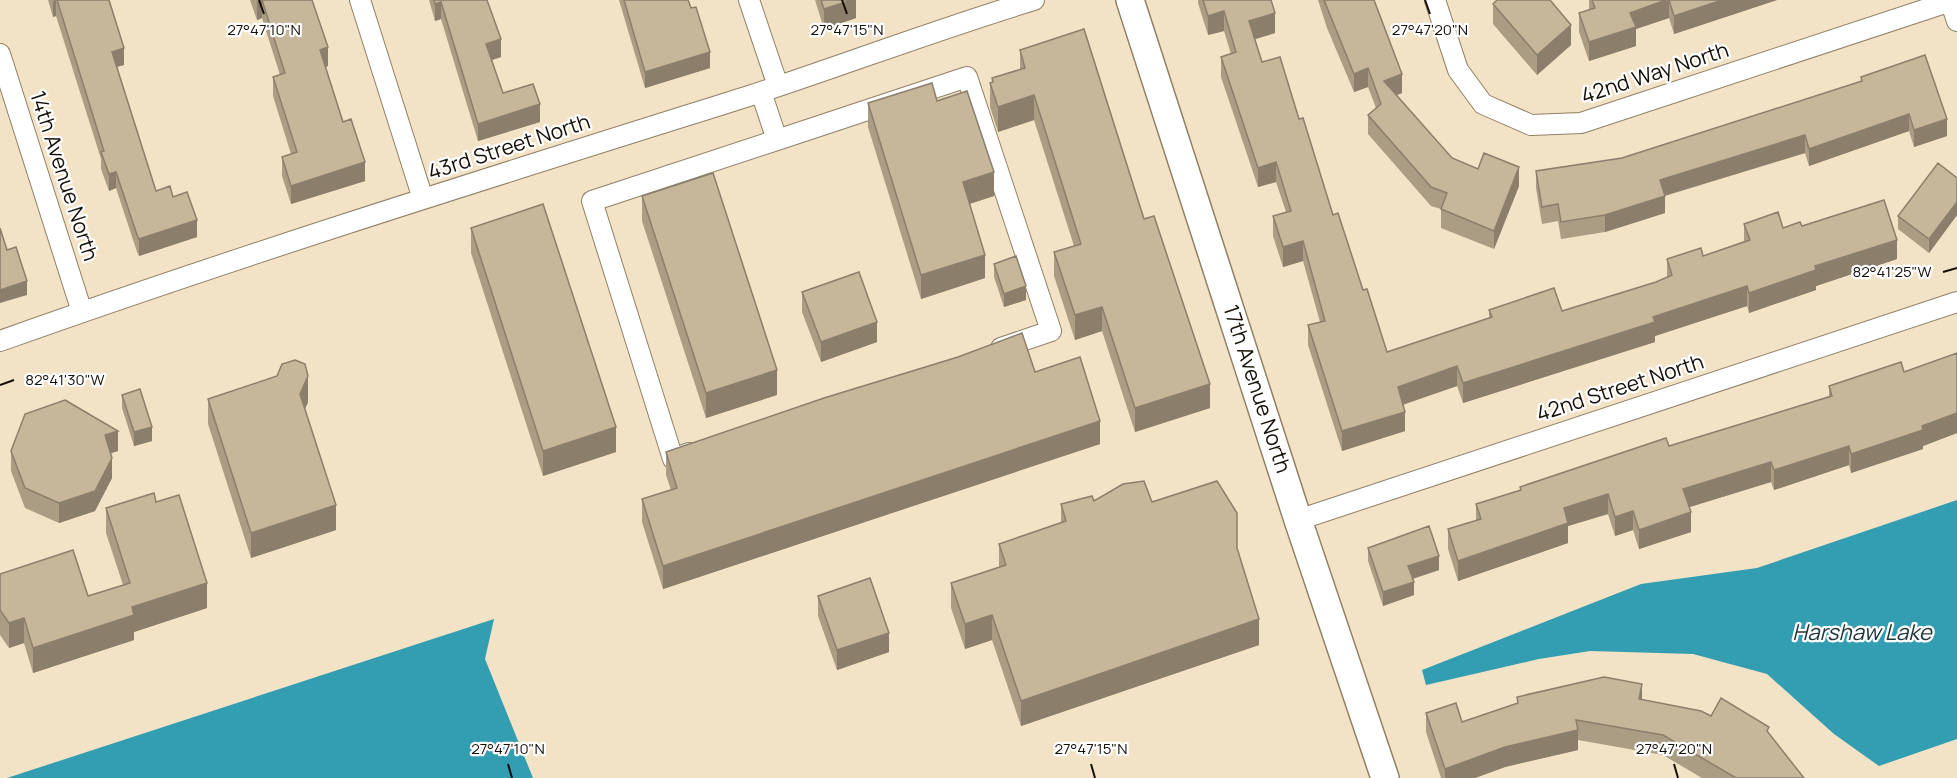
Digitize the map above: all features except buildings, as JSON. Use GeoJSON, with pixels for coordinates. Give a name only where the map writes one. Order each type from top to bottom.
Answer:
{"type":"FeatureCollection","features":[{"type":"Feature","properties":{"kind":"street"},"geometry":{"type":"LineString","coordinates":[[360,0],[423,199]]}},
{"type":"Feature","properties":{"kind":"street"},"geometry":{"type":"LineString","coordinates":[[749,0],[770,89],[777,140]]}},
{"type":"Feature","properties":{"kind":"street","name":"43rd Street North"},"geometry":{"type":"LineString","coordinates":[[0,342],[82,312],[423,199],[770,89],[950,25],[1034,0]]}},
{"type":"Feature","properties":{"kind":"street","name":"17th Avenue North"},"geometry":{"type":"LineString","coordinates":[[1130,0],[1298,520],[1385,778]]}},
{"type":"Feature","properties":{"kind":"street","name":"42nd Way North"},"geometry":{"type":"LineString","coordinates":[[1436,0],[1458,70],[1483,104],[1532,124],[1581,123],[1951,1]]}},
{"type":"Feature","properties":{"kind":"street"},"geometry":{"type":"LineString","coordinates":[[1951,1],[1957,21]]}},
{"type":"Feature","properties":{"kind":"street","name":"14th Avenue North"},"geometry":{"type":"LineString","coordinates":[[0,54],[82,312]]}},
{"type":"Feature","properties":{"kind":"street"},"geometry":{"type":"LineString","coordinates":[[707,447],[673,459],[592,201],[967,77],[1051,331],[984,354]]}},
{"type":"Feature","properties":{"kind":"street","name":"42nd Street North"},"geometry":{"type":"LineString","coordinates":[[1298,520],[1957,302]]}},
{"type":"Feature","properties":{"kind":"water","name":"Harshaw Lake"},"geometry":{"type":"Polygon","coordinates":[[[1957,500],[1957,739],[1879,766],[1834,734],[1767,674],[1693,654],[1590,651],[1539,659],[1426,685],[1422,670],[1641,584],[1757,568],[1957,500]]]}},
{"type":"Feature","properties":{"kind":"water"},"geometry":{"type":"Polygon","coordinates":[[[494,619],[485,659],[533,778],[7,778],[494,619]]]}}]}
